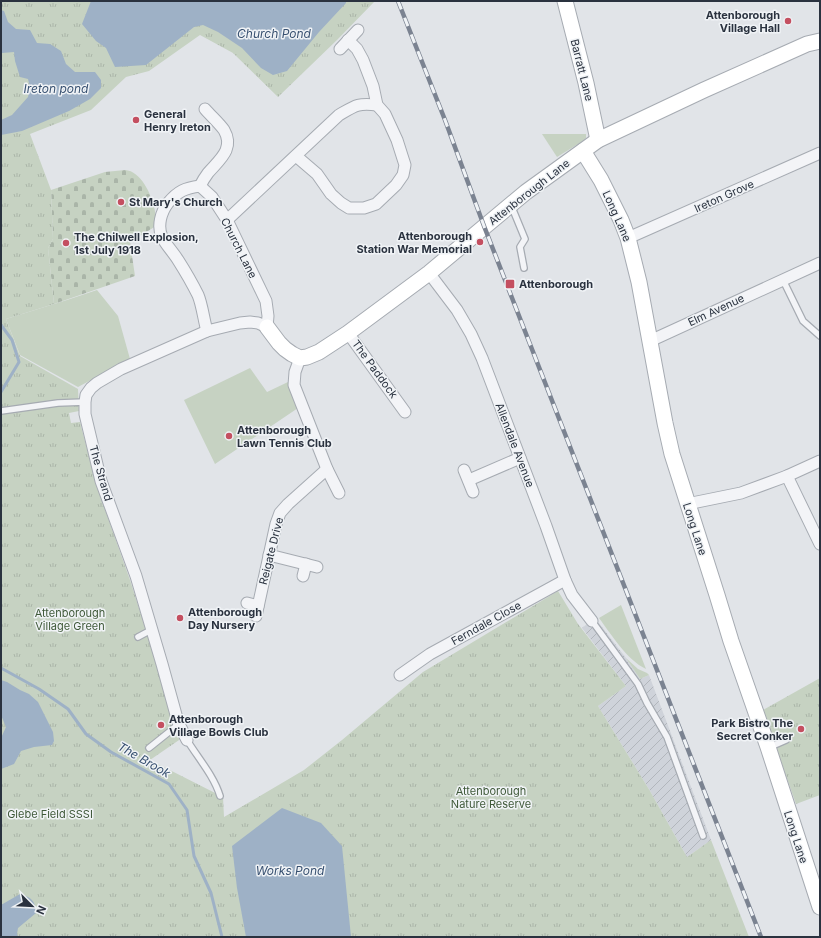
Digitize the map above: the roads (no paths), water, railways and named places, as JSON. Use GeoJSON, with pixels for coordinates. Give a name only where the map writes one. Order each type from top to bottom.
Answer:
{"type":"FeatureCollection","features":[{"type":"Feature","properties":{"kind":"street","name":"Barratt Lane"},"geometry":{"type":"LineString","coordinates":[[565,1],[586,83],[598,140]]}},
{"type":"Feature","properties":{"kind":"street"},"geometry":{"type":"LineString","coordinates":[[340,49],[358,30]]}},
{"type":"Feature","properties":{"kind":"street"},"geometry":{"type":"LineString","coordinates":[[296,156],[316,174],[331,194],[349,208],[364,208],[376,204],[396,185],[402,175],[405,165],[400,148],[385,114],[377,105],[373,86],[363,60],[357,49],[348,40]]}},
{"type":"Feature","properties":{"kind":"street","name":"Attenborough Lane"},"geometry":{"type":"LineString","coordinates":[[300,358],[319,352],[348,333],[429,273],[526,192],[598,140],[807,44],[820,41]]}},
{"type":"Feature","properties":{"kind":"street"},"geometry":{"type":"LineString","coordinates":[[227,220],[339,115],[356,105],[377,105]]}},
{"type":"Feature","properties":{"kind":"street"},"geometry":{"type":"LineString","coordinates":[[205,109],[223,130],[227,138],[228,145],[226,152],[206,175],[200,186],[184,189],[174,195],[161,214],[160,224],[162,237],[178,260],[199,297],[207,331]]}},
{"type":"Feature","properties":{"kind":"street","name":"Long Lane"},"geometry":{"type":"LineString","coordinates":[[583,151],[601,180],[621,220],[628,238],[639,282],[670,446],[731,641],[817,891],[820,907]]}},
{"type":"Feature","properties":{"kind":"street","name":"Ireton Grove"},"geometry":{"type":"LineString","coordinates":[[628,238],[820,153]]}},
{"type":"Feature","properties":{"kind":"street","name":"Church Lane"},"geometry":{"type":"LineString","coordinates":[[200,186],[212,197],[227,220],[266,301],[268,316],[267,327]]}},
{"type":"Feature","properties":{"kind":"street","name":"Elm Avenue"},"geometry":{"type":"LineString","coordinates":[[650,341],[820,263]]}},
{"type":"Feature","properties":{"kind":"street","name":"Allendale Avenue"},"geometry":{"type":"LineString","coordinates":[[429,273],[457,310],[471,334],[482,358],[565,580],[572,595],[592,621]]}},
{"type":"Feature","properties":{"kind":"street"},"geometry":{"type":"LineString","coordinates":[[85,402],[86,395],[90,388],[121,369],[207,331],[240,323],[258,323],[267,327],[285,349],[300,358],[294,372],[294,385],[327,469],[339,493]]}},
{"type":"Feature","properties":{"kind":"street","name":"The Paddock"},"geometry":{"type":"LineString","coordinates":[[348,333],[401,409]]}},
{"type":"Feature","properties":{"kind":"street","name":"The Strand"},"geometry":{"type":"LineString","coordinates":[[85,402],[87,424],[101,481],[136,576],[179,724],[187,740]]}},
{"type":"Feature","properties":{"kind":"street"},"geometry":{"type":"LineString","coordinates":[[473,492],[466,475],[520,458]]}},
{"type":"Feature","properties":{"kind":"street"},"geometry":{"type":"LineString","coordinates":[[687,504],[741,493],[787,476],[820,461]]}},
{"type":"Feature","properties":{"kind":"street","name":"Reigate Drive"},"geometry":{"type":"LineString","coordinates":[[247,603],[257,611],[276,524],[280,514],[288,504],[327,469]]}},
{"type":"Feature","properties":{"kind":"street"},"geometry":{"type":"LineString","coordinates":[[787,476],[820,544]]}},
{"type":"Feature","properties":{"kind":"street"},"geometry":{"type":"LineString","coordinates":[[269,555],[311,565],[303,576]]}},
{"type":"Feature","properties":{"kind":"street","name":"Ferndale Close"},"geometry":{"type":"LineString","coordinates":[[404,668],[565,580]]}},
{"type":"Feature","properties":{"kind":"lane"},"geometry":{"type":"LineString","coordinates":[[511,205],[525,238],[520,247],[524,268]]}},
{"type":"Feature","properties":{"kind":"lane"},"geometry":{"type":"LineString","coordinates":[[783,279],[803,321],[820,336]]}},
{"type":"Feature","properties":{"kind":"lane"},"geometry":{"type":"LineString","coordinates":[[4,410],[58,403],[85,402]]}},
{"type":"Feature","properties":{"kind":"lane"},"geometry":{"type":"LineString","coordinates":[[592,621],[634,679],[667,738],[703,836]]}},
{"type":"Feature","properties":{"kind":"lane"},"geometry":{"type":"LineString","coordinates":[[138,637],[151,630]]}},
{"type":"Feature","properties":{"kind":"lane"},"geometry":{"type":"LineString","coordinates":[[149,748],[179,724]]}},
{"type":"Feature","properties":{"kind":"lane"},"geometry":{"type":"LineString","coordinates":[[187,740],[209,774],[220,796]]}},
{"type":"Feature","properties":{"kind":"lane"},"geometry":{"type":"LineString","coordinates":[[768,747],[786,740]]}},
{"type":"Feature","properties":{"kind":"water","name":"Church Pond"},"geometry":{"type":"Polygon","coordinates":[[[91,1],[346,1],[346,3],[319,32],[287,71],[273,75],[261,68],[242,48],[218,32],[203,25],[194,27],[146,65],[115,67],[106,48],[96,41],[82,24],[91,1]]]}},
{"type":"Feature","properties":{"kind":"water","name":"Ireton pond"},"geometry":{"type":"Polygon","coordinates":[[[1,10],[4,11],[8,22],[16,29],[30,30],[37,43],[50,44],[61,51],[66,64],[75,72],[95,72],[101,80],[101,88],[90,99],[69,111],[22,131],[1,135],[1,120],[12,115],[28,97],[30,87],[28,79],[20,77],[14,52],[1,52],[1,10]]]}},
{"type":"Feature","properties":{"kind":"water"},"geometry":{"type":"Polygon","coordinates":[[[1,680],[29,694],[38,702],[53,732],[54,741],[52,745],[34,747],[21,751],[14,764],[1,769],[1,738],[6,727],[1,715],[1,680]]]}},
{"type":"Feature","properties":{"kind":"water","name":"Works Pond"},"geometry":{"type":"Polygon","coordinates":[[[282,808],[321,823],[342,846],[351,937],[246,937],[237,888],[232,846],[282,808]]]}},
{"type":"Feature","properties":{"kind":"water"},"geometry":{"type":"Polygon","coordinates":[[[20,894],[34,902],[36,913],[18,928],[18,937],[1,937],[1,905],[20,894]]]}},
{"type":"Feature","properties":{"kind":"waterway","name":"The Brook"},"geometry":{"type":"LineString","coordinates":[[1,325],[12,340],[19,362],[1,392]]}},
{"type":"Feature","properties":{"kind":"waterway","name":"The Brook"},"geometry":{"type":"LineString","coordinates":[[1,668],[39,689],[68,709],[86,734],[111,752],[169,784],[187,810],[194,856],[211,893],[222,937]]}},
{"type":"Feature","properties":{"kind":"railway"},"geometry":{"type":"LineString","coordinates":[[398,1],[761,937]]}},
{"type":"Feature","properties":{"kind":"place","name":"Attenborough Village Hall"},"geometry":{"type":"Point","coordinates":[788,21]}},
{"type":"Feature","properties":{"kind":"place","name":"General Henry Ireton"},"geometry":{"type":"Point","coordinates":[136,120]}},
{"type":"Feature","properties":{"kind":"place","name":"St Mary's Church"},"geometry":{"type":"Point","coordinates":[121,202]}},
{"type":"Feature","properties":{"kind":"place","name":"Attenborough Station War Memorial"},"geometry":{"type":"Point","coordinates":[480,242]}},
{"type":"Feature","properties":{"kind":"place","name":"The Chilwell Explosion, 1st July 1918"},"geometry":{"type":"Point","coordinates":[66,243]}},
{"type":"Feature","properties":{"kind":"place","name":"Attenborough"},"geometry":{"type":"Point","coordinates":[510,284]}},
{"type":"Feature","properties":{"kind":"place","name":"Attenborough Lawn Tennis Club"},"geometry":{"type":"Point","coordinates":[229,436]}},
{"type":"Feature","properties":{"kind":"place","name":"Attenborough Day Nursery"},"geometry":{"type":"Point","coordinates":[180,618]}},
{"type":"Feature","properties":{"kind":"place","name":"Attenborough Village Bowls Club"},"geometry":{"type":"Point","coordinates":[161,725]}},
{"type":"Feature","properties":{"kind":"place","name":"Park Bistro The Secret Conker"},"geometry":{"type":"Point","coordinates":[801,729]}},
{"type":"Feature","properties":{"kind":"park label","name":"Attenborough Village Green"},"geometry":{"type":"Point","coordinates":[70,619]}},
{"type":"Feature","properties":{"kind":"park label","name":"Attenborough Nature Reserve"},"geometry":{"type":"Point","coordinates":[491,797]}},
{"type":"Feature","properties":{"kind":"park label","name":"Glebe Field SSSI"},"geometry":{"type":"Point","coordinates":[50,814]}}]}
